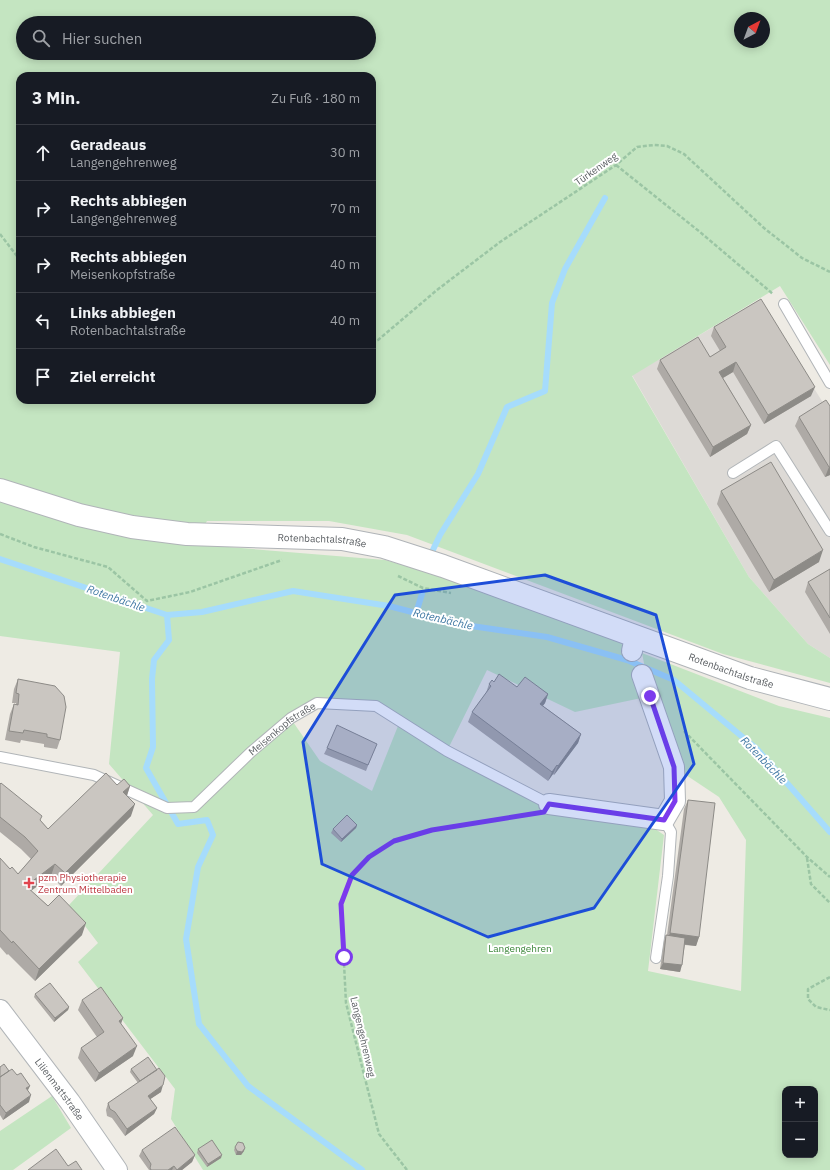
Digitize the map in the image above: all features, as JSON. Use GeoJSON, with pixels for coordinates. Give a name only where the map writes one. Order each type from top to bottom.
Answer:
{"type":"FeatureCollection","features":[{"type":"Feature","properties":{"kind":"main road","name":"Rotenbachtalstraße"},"geometry":{"type":"LineString","coordinates":[[0,490],[79,515],[132,527],[187,534],[342,539],[384,547],[443,566],[634,644],[750,678],[830,699]]}},
{"type":"Feature","properties":{"kind":"street"},"geometry":{"type":"LineString","coordinates":[[642,675],[674,767],[675,801],[664,820]]}},
{"type":"Feature","properties":{"kind":"street","name":"Meisenkopfstraße"},"geometry":{"type":"LineString","coordinates":[[549,804],[664,820]]}},
{"type":"Feature","properties":{"kind":"street","name":"Lilienmattstraße"},"geometry":{"type":"LineString","coordinates":[[0,1010],[70,1102],[117,1170]]}},
{"type":"Feature","properties":{"kind":"lane"},"geometry":{"type":"LineString","coordinates":[[784,304],[830,383]]}},
{"type":"Feature","properties":{"kind":"lane"},"geometry":{"type":"LineString","coordinates":[[734,473],[776,446],[830,531]]}},
{"type":"Feature","properties":{"kind":"lane","name":"Meisenkopfstraße"},"geometry":{"type":"LineString","coordinates":[[0,757],[94,775],[167,808],[194,807],[251,752],[291,718],[317,703],[376,706],[447,751],[549,804]]}},
{"type":"Feature","properties":{"kind":"lane"},"geometry":{"type":"LineString","coordinates":[[656,958],[668,876],[671,832],[664,820]]}},
{"type":"Feature","properties":{"kind":"path","name":"Türkenweg"},"geometry":{"type":"LineString","coordinates":[[376,341],[437,290],[500,242],[616,165],[637,147],[654,145],[667,146],[684,154],[764,228],[802,258],[830,272]]}},
{"type":"Feature","properties":{"kind":"path"},"geometry":{"type":"LineString","coordinates":[[616,165],[700,232],[784,304]]}},
{"type":"Feature","properties":{"kind":"path"},"geometry":{"type":"LineString","coordinates":[[0,234],[16,255]]}},
{"type":"Feature","properties":{"kind":"path"},"geometry":{"type":"LineString","coordinates":[[0,534],[34,547],[108,567],[147,601],[190,592],[278,560],[285,560]]}},
{"type":"Feature","properties":{"kind":"path"},"geometry":{"type":"LineString","coordinates":[[397,575],[423,588],[453,594]]}},
{"type":"Feature","properties":{"kind":"path"},"geometry":{"type":"LineString","coordinates":[[683,730],[807,858],[830,877]]}},
{"type":"Feature","properties":{"kind":"path","name":"Langengehrenweg"},"geometry":{"type":"LineString","coordinates":[[407,1170],[379,1134],[346,1003],[341,904],[352,875],[369,857],[394,841],[432,830],[544,812],[549,804]]}},
{"type":"Feature","properties":{"kind":"path"},"geometry":{"type":"LineString","coordinates":[[807,858],[811,884],[830,903]]}},
{"type":"Feature","properties":{"kind":"path"},"geometry":{"type":"LineString","coordinates":[[830,977],[808,989],[808,999],[816,1007],[830,1010]]}},
{"type":"Feature","properties":{"kind":"highlighted area"},"geometry":{"type":"Polygon","coordinates":[[[545,575],[656,615],[694,764],[594,908],[488,937],[322,864],[303,742],[395,595],[545,575]]]}},
{"type":"Feature","properties":{"kind":"shaded area"},"geometry":{"type":"Polygon","coordinates":[[[759,300],[830,414],[830,658],[808,644],[749,577],[632,375],[759,300]]]}},
{"type":"Feature","properties":{"kind":"green space","name":"Langengehren"},"geometry":{"type":"Polygon","coordinates":[[[0,0],[830,0],[830,365],[780,286],[632,376],[749,577],[808,644],[830,658],[830,683],[723,654],[407,535],[329,521],[207,521],[192,544],[385,560],[477,586],[620,641],[650,694],[642,653],[779,706],[830,718],[830,1170],[203,1170],[171,1119],[175,1089],[78,962],[98,943],[69,905],[153,815],[109,764],[120,652],[0,636],[0,0]],[[487,670],[447,751],[549,804],[648,824],[664,835],[648,971],[741,991],[746,840],[719,797],[674,767],[651,696],[575,712],[487,670]],[[317,703],[291,719],[320,761],[372,791],[400,721],[376,706],[317,703]]]}},
{"type":"Feature","properties":{"kind":"green space"},"geometry":{"type":"Polygon","coordinates":[[[52,1096],[71,1128],[13,1170],[0,1170],[0,1131],[52,1096]]]}},
{"type":"Feature","properties":{"kind":"building"},"geometry":{"type":"Polygon","coordinates":[[[761,299],[815,387],[768,415],[736,362],[719,372],[751,425],[713,447],[660,360],[698,337],[710,357],[726,347],[714,327],[761,299]]]}},
{"type":"Feature","properties":{"kind":"building"},"geometry":{"type":"Polygon","coordinates":[[[826,400],[830,406],[830,467],[799,417],[826,400]]]}},
{"type":"Feature","properties":{"kind":"building"},"geometry":{"type":"Polygon","coordinates":[[[771,462],[823,550],[774,580],[721,491],[771,462]]]}},
{"type":"Feature","properties":{"kind":"building"},"geometry":{"type":"Polygon","coordinates":[[[830,569],[830,618],[808,582],[830,569]]]}},
{"type":"Feature","properties":{"kind":"building"},"geometry":{"type":"Polygon","coordinates":[[[499,674],[517,687],[525,677],[548,694],[540,704],[581,734],[552,772],[472,712],[491,686],[489,684],[492,680],[494,682],[499,674]]]}},
{"type":"Feature","properties":{"kind":"building"},"geometry":{"type":"Polygon","coordinates":[[[18,679],[55,686],[64,696],[66,707],[60,740],[47,737],[47,734],[24,730],[23,733],[9,731],[14,704],[18,705],[19,694],[16,693],[18,679]]]}},
{"type":"Feature","properties":{"kind":"building"},"geometry":{"type":"Polygon","coordinates":[[[337,725],[377,744],[368,765],[327,748],[337,725]]]}},
{"type":"Feature","properties":{"kind":"building","name":"pzm Physiotherapie Zentrum Mittelbaden"},"geometry":{"type":"Polygon","coordinates":[[[106,773],[117,785],[124,779],[130,786],[123,792],[135,804],[65,873],[55,864],[26,886],[48,906],[59,895],[86,923],[39,969],[13,941],[12,943],[0,930],[0,858],[10,869],[12,867],[18,874],[38,851],[25,837],[0,817],[0,784],[1,783],[42,816],[40,820],[48,829],[106,773]]]}},
{"type":"Feature","properties":{"kind":"building"},"geometry":{"type":"Polygon","coordinates":[[[688,800],[715,803],[699,937],[670,933],[688,800]]]}},
{"type":"Feature","properties":{"kind":"building"},"geometry":{"type":"Polygon","coordinates":[[[347,815],[357,825],[342,839],[333,829],[347,815]]]}},
{"type":"Feature","properties":{"kind":"building"},"geometry":{"type":"Polygon","coordinates":[[[666,935],[685,938],[682,965],[663,963],[666,935]]]}},
{"type":"Feature","properties":{"kind":"building"},"geometry":{"type":"Polygon","coordinates":[[[50,983],[69,1007],[55,1018],[35,994],[50,983]]]}},
{"type":"Feature","properties":{"kind":"building"},"geometry":{"type":"Polygon","coordinates":[[[101,987],[123,1018],[119,1021],[137,1046],[99,1073],[81,1048],[104,1032],[82,1000],[101,987]]]}},
{"type":"Feature","properties":{"kind":"building"},"geometry":{"type":"Polygon","coordinates":[[[148,1057],[157,1070],[140,1081],[131,1069],[148,1057]]]}},
{"type":"Feature","properties":{"kind":"building"},"geometry":{"type":"Polygon","coordinates":[[[4,1064],[9,1071],[0,1077],[0,1067],[4,1064]]]}},
{"type":"Feature","properties":{"kind":"building"},"geometry":{"type":"Polygon","coordinates":[[[159,1068],[165,1076],[163,1085],[148,1096],[157,1108],[127,1129],[115,1112],[110,1109],[108,1103],[159,1068]]]}},
{"type":"Feature","properties":{"kind":"building"},"geometry":{"type":"Polygon","coordinates":[[[12,1069],[17,1075],[21,1073],[30,1086],[26,1088],[31,1095],[6,1113],[0,1105],[0,1077],[12,1069]]]}},
{"type":"Feature","properties":{"kind":"building"},"geometry":{"type":"Polygon","coordinates":[[[175,1127],[195,1155],[177,1170],[174,1166],[168,1170],[151,1170],[151,1164],[142,1150],[175,1127]]]}},
{"type":"Feature","properties":{"kind":"building"},"geometry":{"type":"Polygon","coordinates":[[[212,1140],[222,1155],[208,1164],[198,1149],[212,1140]]]}},
{"type":"Feature","properties":{"kind":"building"},"geometry":{"type":"Polygon","coordinates":[[[238,1142],[243,1143],[245,1148],[242,1152],[237,1151],[235,1147],[238,1142]]]}},
{"type":"Feature","properties":{"kind":"building"},"geometry":{"type":"Polygon","coordinates":[[[56,1149],[68,1166],[76,1161],[82,1170],[28,1170],[56,1149]]]}},
{"type":"Feature","properties":{"kind":"waterway"},"geometry":{"type":"LineString","coordinates":[[431,554],[440,535],[478,474],[507,407],[545,391],[552,303],[565,269],[605,198]]}},
{"type":"Feature","properties":{"kind":"waterway","name":"Rotenbächle"},"geometry":{"type":"LineString","coordinates":[[0,559],[167,615],[202,612],[293,591],[389,606],[458,624],[547,637],[627,660],[674,680],[757,749],[830,832]]}},
{"type":"Feature","properties":{"kind":"waterway"},"geometry":{"type":"LineString","coordinates":[[416,613],[422,594]]}},
{"type":"Feature","properties":{"kind":"waterway"},"geometry":{"type":"LineString","coordinates":[[167,615],[169,640],[154,660],[152,679],[153,747],[146,768],[178,824],[207,820],[213,835],[198,867],[186,939],[199,1024],[248,1086],[362,1170]]}},
{"type":"Feature","properties":{"kind":"place","name":"pzm Physiotherapie Zentrum Mittelbaden"},"geometry":{"type":"Point","coordinates":[29,883]}},
{"type":"Feature","properties":{"kind":"route"},"geometry":{"type":"LineString","coordinates":[[344,957],[341,904],[352,875],[369,857],[394,841],[432,830],[544,812],[549,804],[664,820],[675,801],[674,767],[650,696]]}}]}
